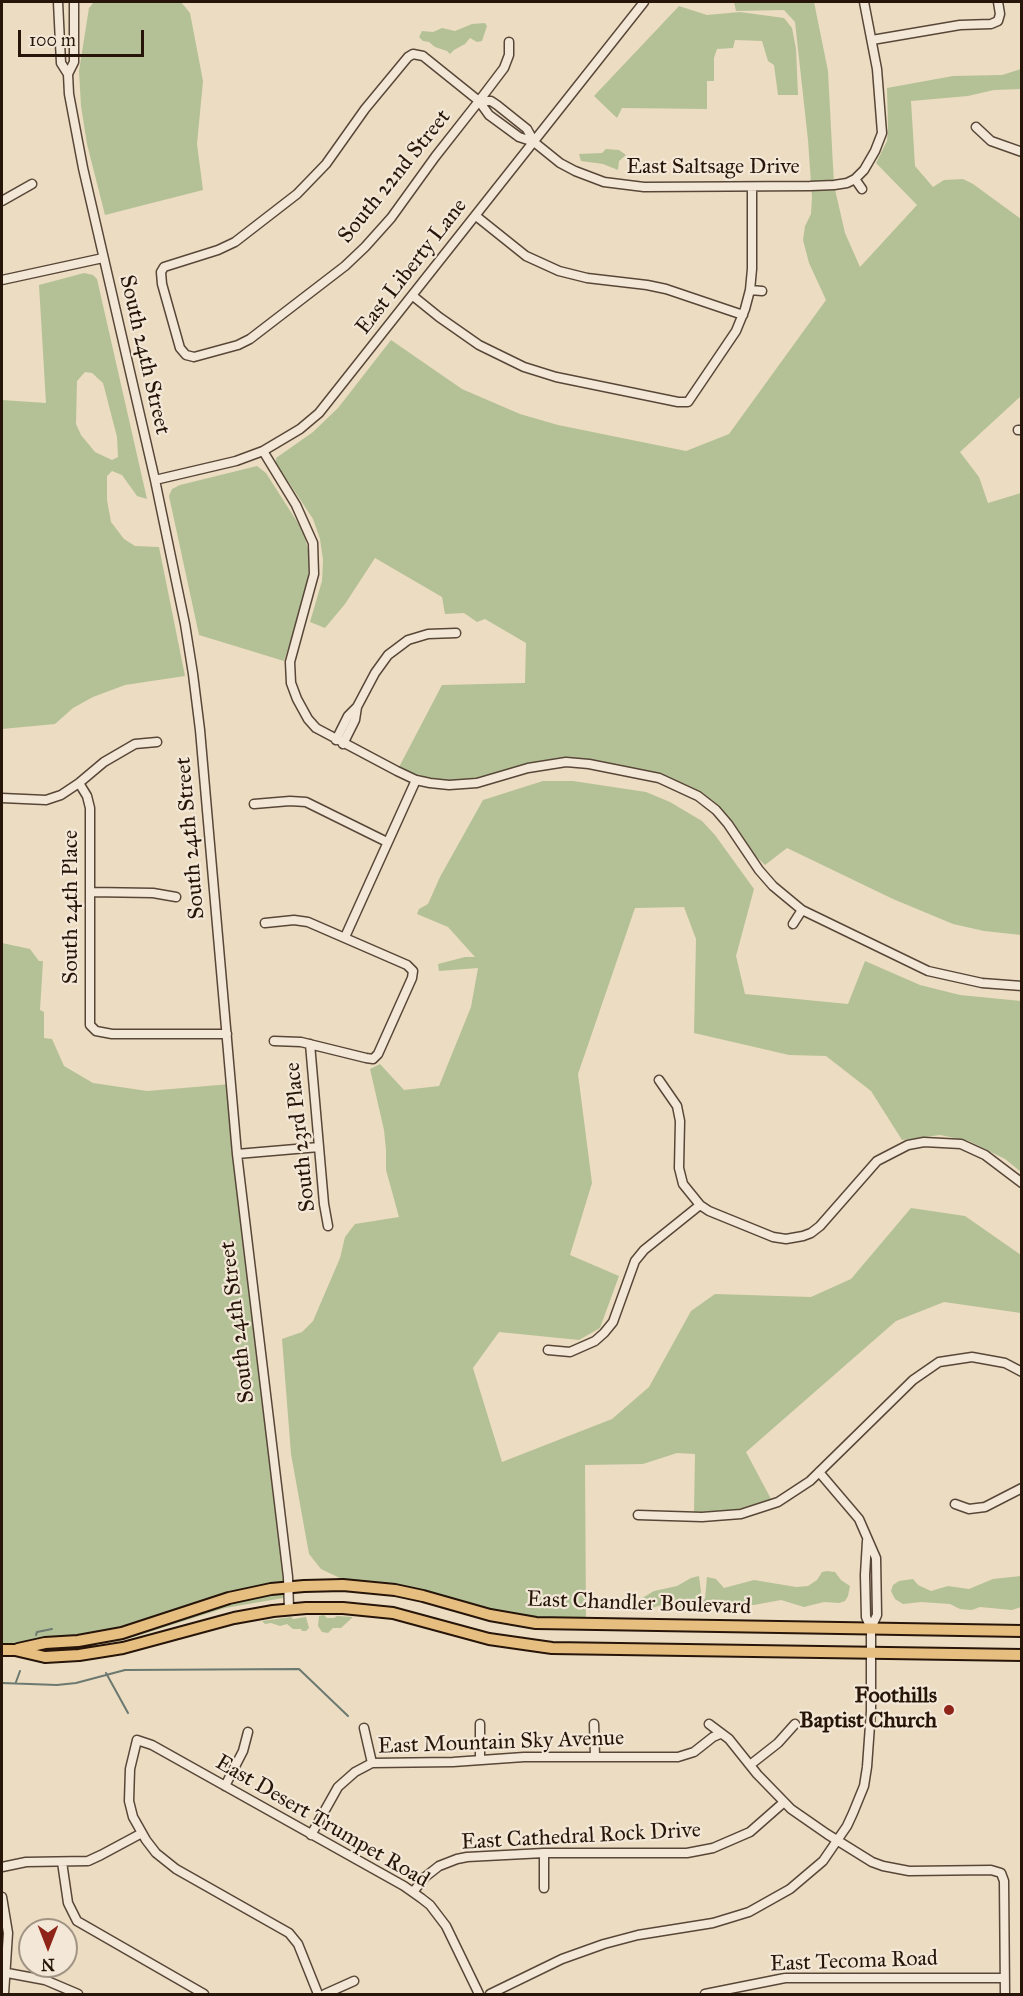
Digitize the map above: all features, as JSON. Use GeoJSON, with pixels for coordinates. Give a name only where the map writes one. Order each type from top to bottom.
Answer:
{"type":"FeatureCollection","features":[{"type":"Feature","properties":{"kind":"main road","name":"East Chandler Boulevard"},"geometry":{"type":"LineString","coordinates":[[2,1650],[15,1650],[45,1643],[78,1641],[122,1633],[229,1599],[271,1589],[343,1585],[395,1590],[490,1615],[536,1623],[708,1628],[1022,1631]]}},
{"type":"Feature","properties":{"kind":"main road","name":"East Chandler Boulevard"},"geometry":{"type":"LineString","coordinates":[[15,1650],[45,1657],[79,1655],[123,1648],[234,1618],[290,1609],[343,1608],[393,1613],[489,1639],[552,1648],[1022,1655]]}},
{"type":"Feature","properties":{"kind":"street","name":"South 24th Street"},"geometry":{"type":"LineString","coordinates":[[58,2],[61,63],[68,74],[75,131],[155,480],[185,624],[195,685],[237,1154],[290,1609]]}},
{"type":"Feature","properties":{"kind":"street","name":"South 24th Street"},"geometry":{"type":"LineString","coordinates":[[68,74],[74,62],[74,2]]}},
{"type":"Feature","properties":{"kind":"street","name":"East Liberty Lane"},"geometry":{"type":"LineString","coordinates":[[155,480],[236,461],[263,451],[300,429],[319,413],[645,2]]}},
{"type":"Feature","properties":{"kind":"street"},"geometry":{"type":"LineString","coordinates":[[862,189],[855,179],[869,162],[882,133],[880,94],[864,2]]}},
{"type":"Feature","properties":{"kind":"street"},"geometry":{"type":"LineString","coordinates":[[872,40],[948,26],[991,24],[998,21],[1000,14],[998,2]]}},
{"type":"Feature","properties":{"kind":"street","name":"South 22nd Street"},"geometry":{"type":"LineString","coordinates":[[186,355],[194,357],[238,345],[250,339],[345,266],[371,241],[391,218],[504,68],[509,42]]}},
{"type":"Feature","properties":{"kind":"street","name":"East Saltsage Drive"},"geometry":{"type":"LineString","coordinates":[[186,355],[180,348],[162,284],[161,272],[164,267],[218,250],[242,237],[297,194],[326,164],[365,109],[404,61],[413,54],[423,56],[479,101],[483,109],[498,122],[519,137],[534,142]]}},
{"type":"Feature","properties":{"kind":"street","name":"East Saltsage Drive"},"geometry":{"type":"LineString","coordinates":[[479,101],[491,101],[506,112],[527,129],[534,142],[553,158],[589,178],[616,185],[644,187],[818,186],[847,183],[855,179]]}},
{"type":"Feature","properties":{"kind":"street"},"geometry":{"type":"LineString","coordinates":[[498,122],[506,112]]}},
{"type":"Feature","properties":{"kind":"street"},"geometry":{"type":"LineString","coordinates":[[976,126],[992,141],[1022,152]]}},
{"type":"Feature","properties":{"kind":"street"},"geometry":{"type":"LineString","coordinates":[[2,201],[32,184]]}},
{"type":"Feature","properties":{"kind":"street"},"geometry":{"type":"LineString","coordinates":[[413,296],[479,345],[524,367],[568,380],[678,402],[688,402],[736,331],[750,290],[752,187]]}},
{"type":"Feature","properties":{"kind":"street"},"geometry":{"type":"LineString","coordinates":[[476,216],[526,256],[559,271],[587,278],[666,289],[742,315]]}},
{"type":"Feature","properties":{"kind":"street"},"geometry":{"type":"LineString","coordinates":[[2,280],[103,258]]}},
{"type":"Feature","properties":{"kind":"street"},"geometry":{"type":"LineString","coordinates":[[750,290],[762,291]]}},
{"type":"Feature","properties":{"kind":"street"},"geometry":{"type":"LineString","coordinates":[[263,451],[296,505],[313,543],[314,574],[290,663],[291,683],[301,709],[316,728],[416,780],[449,785],[477,783],[528,768],[566,762],[589,764],[659,778],[698,796],[716,810],[766,878],[802,910],[928,971],[971,981],[1022,986]]}},
{"type":"Feature","properties":{"kind":"street"},"geometry":{"type":"LineString","coordinates":[[340,742],[382,661],[408,640],[428,634],[456,633]]}},
{"type":"Feature","properties":{"kind":"street"},"geometry":{"type":"LineString","coordinates":[[2,798],[46,800],[61,795],[104,762],[135,744],[157,742]]}},
{"type":"Feature","properties":{"kind":"street"},"geometry":{"type":"LineString","coordinates":[[345,937],[416,780]]}},
{"type":"Feature","properties":{"kind":"street","name":"South 24th Place"},"geometry":{"type":"LineString","coordinates":[[79,783],[87,796],[90,808],[92,892],[90,1024],[96,1031],[112,1034],[227,1034]]}},
{"type":"Feature","properties":{"kind":"street"},"geometry":{"type":"LineString","coordinates":[[254,804],[306,802],[387,842]]}},
{"type":"Feature","properties":{"kind":"street"},"geometry":{"type":"LineString","coordinates":[[92,892],[176,897]]}},
{"type":"Feature","properties":{"kind":"street"},"geometry":{"type":"LineString","coordinates":[[794,924],[802,910]]}},
{"type":"Feature","properties":{"kind":"street"},"geometry":{"type":"LineString","coordinates":[[265,923],[294,920],[308,922],[407,965],[412,971],[407,989],[378,1054],[373,1059],[310,1044],[274,1041]]}},
{"type":"Feature","properties":{"kind":"street","name":"South 23rd Place"},"geometry":{"type":"LineString","coordinates":[[310,1044],[328,1226]]}},
{"type":"Feature","properties":{"kind":"street"},"geometry":{"type":"LineString","coordinates":[[659,1080],[673,1098],[680,1121],[679,1168],[683,1184],[700,1205],[709,1211],[772,1237],[786,1239],[811,1233],[877,1161],[898,1149],[924,1142],[961,1144],[985,1155],[1022,1183]]}},
{"type":"Feature","properties":{"kind":"street"},"geometry":{"type":"LineString","coordinates":[[237,1154],[319,1147]]}},
{"type":"Feature","properties":{"kind":"street"},"geometry":{"type":"LineString","coordinates":[[548,1350],[570,1352],[595,1341],[604,1333],[613,1322],[636,1261],[644,1250],[700,1205]]}},
{"type":"Feature","properties":{"kind":"street"},"geometry":{"type":"LineString","coordinates":[[638,1515],[702,1517],[748,1512],[778,1502],[791,1495],[819,1472],[913,1380],[939,1362],[972,1357],[1005,1363],[1022,1372]]}},
{"type":"Feature","properties":{"kind":"street"},"geometry":{"type":"LineString","coordinates":[[490,1995],[562,1959],[604,1944],[638,1935],[728,1919],[760,1907],[779,1898],[807,1876],[823,1861],[837,1841],[860,1799],[867,1767],[870,1733],[870,1628],[877,1615],[877,1576],[876,1558],[859,1519],[819,1472]]}},
{"type":"Feature","properties":{"kind":"street"},"geometry":{"type":"LineString","coordinates":[[955,1504],[969,1509],[985,1508],[1022,1488]]}},
{"type":"Feature","properties":{"kind":"street"},"geometry":{"type":"LineString","coordinates":[[480,1724],[480,1760]]}},
{"type":"Feature","properties":{"kind":"street"},"geometry":{"type":"LineString","coordinates":[[594,1724],[595,1756]]}},
{"type":"Feature","properties":{"kind":"street"},"geometry":{"type":"LineString","coordinates":[[709,1724],[729,1739],[783,1803],[837,1841],[872,1862],[898,1870],[991,1870],[1001,1873],[1004,1881],[1005,1995]]}},
{"type":"Feature","properties":{"kind":"street"},"geometry":{"type":"LineString","coordinates":[[750,1766],[778,1743],[795,1724]]}},
{"type":"Feature","properties":{"kind":"street"},"geometry":{"type":"LineString","coordinates":[[364,1728],[372,1763]]}},
{"type":"Feature","properties":{"kind":"street"},"geometry":{"type":"LineString","coordinates":[[225,1786],[243,1751],[248,1731]]}},
{"type":"Feature","properties":{"kind":"street","name":"East Mountain Sky Avenue"},"geometry":{"type":"LineString","coordinates":[[311,1835],[339,1787],[355,1772],[372,1763],[524,1757],[678,1757],[693,1752],[720,1734]]}},
{"type":"Feature","properties":{"kind":"street","name":"East Desert Trumpet Road"},"geometry":{"type":"LineString","coordinates":[[142,1833],[129,1801],[130,1769],[137,1740],[152,1745],[413,1892],[430,1905],[446,1926],[479,1995]]}},
{"type":"Feature","properties":{"kind":"street","name":"East Cathedral Rock Drive"},"geometry":{"type":"LineString","coordinates":[[413,1892],[432,1871],[457,1859],[544,1852],[669,1853],[713,1848],[750,1832],[783,1803]]}},
{"type":"Feature","properties":{"kind":"street"},"geometry":{"type":"LineString","coordinates":[[2,1867],[27,1862],[95,1859],[142,1833],[165,1862],[289,1933],[298,1944],[318,1995]]}},
{"type":"Feature","properties":{"kind":"street"},"geometry":{"type":"LineString","coordinates":[[544,1852],[544,1888]]}},
{"type":"Feature","properties":{"kind":"street"},"geometry":{"type":"LineString","coordinates":[[62,1862],[68,1903],[77,1922],[204,1995]]}},
{"type":"Feature","properties":{"kind":"street"},"geometry":{"type":"LineString","coordinates":[[2,1897],[8,1933],[4,1995]]}},
{"type":"Feature","properties":{"kind":"street"},"geometry":{"type":"LineString","coordinates":[[4,1972],[54,1983],[78,1995]]}},
{"type":"Feature","properties":{"kind":"street","name":"East Tecoma Road"},"geometry":{"type":"LineString","coordinates":[[705,1995],[785,1978],[1004,1978]]}},
{"type":"Feature","properties":{"kind":"street"},"geometry":{"type":"LineString","coordinates":[[326,1995],[354,1982]]}},
{"type":"Feature","properties":{"kind":"green space"},"geometry":{"type":"Polygon","coordinates":[[[94,2],[181,2],[190,13],[203,81],[197,144],[203,190],[105,215],[87,144],[81,106],[79,71],[89,8],[94,2]]]}},
{"type":"Feature","properties":{"kind":"green space"},"geometry":{"type":"Polygon","coordinates":[[[734,2],[814,2],[828,71],[834,185],[845,233],[860,267],[917,205],[876,163],[887,141],[887,88],[953,76],[1002,75],[1021,69],[1021,89],[994,90],[968,96],[911,101],[915,166],[933,187],[944,180],[963,179],[1021,219],[1021,396],[960,452],[979,477],[988,503],[1021,493],[1021,935],[984,931],[953,924],[893,899],[787,848],[765,865],[739,840],[728,824],[680,786],[566,762],[449,785],[397,771],[442,685],[525,683],[526,643],[485,619],[477,622],[464,613],[445,614],[442,597],[375,558],[345,604],[325,628],[310,622],[322,581],[323,560],[320,539],[313,519],[276,463],[276,458],[313,432],[338,408],[391,340],[462,389],[520,414],[558,425],[686,451],[729,434],[826,300],[809,263],[803,240],[805,226],[811,214],[812,197],[795,22],[784,10],[736,11],[734,2]]]}},
{"type":"Feature","properties":{"kind":"green space"},"geometry":{"type":"Polygon","coordinates":[[[679,6],[707,15],[740,12],[784,18],[792,28],[796,49],[798,95],[778,95],[774,65],[768,61],[762,41],[735,40],[733,48],[717,49],[714,58],[714,81],[707,81],[707,109],[622,108],[617,118],[594,96],[679,6]]]}},
{"type":"Feature","properties":{"kind":"green space"},"geometry":{"type":"Polygon","coordinates":[[[485,23],[487,26],[482,41],[477,42],[470,38],[450,54],[419,37],[422,31],[433,32],[442,28],[455,31],[472,24],[485,23]]]}},
{"type":"Feature","properties":{"kind":"green space"},"geometry":{"type":"Polygon","coordinates":[[[606,149],[619,150],[626,155],[619,161],[618,170],[603,164],[581,161],[579,154],[602,153],[606,149]]]}},
{"type":"Feature","properties":{"kind":"green space"},"geometry":{"type":"Polygon","coordinates":[[[84,273],[93,275],[97,279],[147,499],[137,496],[122,475],[112,471],[107,476],[107,500],[111,522],[124,539],[135,546],[159,547],[185,676],[125,685],[93,697],[73,708],[55,724],[2,729],[2,400],[46,403],[39,285],[84,273]],[[85,372],[77,381],[76,424],[81,435],[95,452],[112,460],[118,457],[117,437],[103,383],[92,373],[85,372]]]}},
{"type":"Feature","properties":{"kind":"green space"},"geometry":{"type":"Polygon","coordinates":[[[257,466],[266,473],[303,531],[309,553],[308,587],[284,661],[199,635],[169,496],[172,489],[180,485],[257,466]]]}},
{"type":"Feature","properties":{"kind":"green space"},"geometry":{"type":"Polygon","coordinates":[[[543,781],[573,781],[646,792],[670,802],[702,821],[715,835],[754,889],[736,956],[745,994],[848,1004],[865,961],[920,985],[960,995],[1021,1001],[1021,1172],[1005,1159],[969,1141],[940,1135],[902,1140],[871,1091],[826,1056],[789,1055],[694,1033],[696,939],[684,907],[635,908],[578,1074],[592,1183],[570,1255],[619,1276],[600,1328],[579,1340],[499,1332],[473,1368],[502,1462],[612,1419],[649,1387],[691,1311],[715,1294],[811,1297],[851,1279],[911,1208],[965,1216],[1021,1255],[1021,1313],[944,1302],[896,1321],[746,1452],[771,1499],[724,1512],[694,1512],[695,1454],[677,1453],[643,1464],[585,1465],[586,1621],[547,1620],[508,1614],[400,1586],[344,1580],[321,1569],[309,1554],[291,1454],[282,1339],[302,1332],[313,1321],[340,1258],[345,1237],[355,1224],[399,1217],[386,1170],[384,1130],[370,1069],[380,1064],[404,1090],[439,1086],[471,1007],[478,968],[439,971],[438,964],[465,957],[475,957],[448,927],[417,914],[419,909],[428,904],[440,877],[483,800],[543,781]]]}},
{"type":"Feature","properties":{"kind":"green space"},"geometry":{"type":"Polygon","coordinates":[[[2,943],[30,949],[39,961],[43,961],[40,1010],[44,1012],[44,1038],[52,1039],[64,1066],[93,1083],[147,1091],[231,1084],[289,1597],[225,1608],[121,1641],[53,1650],[2,1650],[2,943]]]}},
{"type":"Feature","properties":{"kind":"green space"},"geometry":{"type":"Polygon","coordinates":[[[822,1572],[835,1572],[850,1586],[845,1601],[824,1602],[804,1607],[781,1600],[713,1609],[689,1605],[678,1609],[665,1604],[645,1610],[639,1607],[639,1600],[654,1591],[677,1586],[699,1576],[701,1592],[699,1600],[705,1599],[707,1577],[716,1579],[724,1588],[754,1580],[796,1587],[808,1586],[817,1580],[822,1572]]]}},
{"type":"Feature","properties":{"kind":"green space"},"geometry":{"type":"Polygon","coordinates":[[[1021,1576],[1021,1607],[1012,1610],[980,1607],[972,1610],[960,1609],[950,1604],[921,1602],[903,1604],[895,1599],[891,1591],[893,1585],[899,1581],[913,1579],[918,1585],[931,1591],[948,1586],[969,1589],[993,1579],[1021,1576]]]}},
{"type":"Feature","properties":{"kind":"green space"},"geometry":{"type":"Polygon","coordinates":[[[324,1615],[327,1618],[353,1617],[341,1628],[333,1628],[328,1633],[322,1632],[318,1626],[319,1616],[324,1615]]]}},
{"type":"Feature","properties":{"kind":"green space"},"geometry":{"type":"Polygon","coordinates":[[[291,1617],[293,1619],[306,1617],[309,1628],[302,1631],[293,1629],[287,1624],[280,1626],[265,1624],[262,1621],[291,1617]]]}},
{"type":"Feature","properties":{"kind":"waterway"},"geometry":{"type":"LineString","coordinates":[[36,1635],[37,1632],[52,1629]]}},
{"type":"Feature","properties":{"kind":"waterway"},"geometry":{"type":"LineString","coordinates":[[2,1683],[57,1685],[76,1683],[125,1670],[299,1669],[348,1716]]}},
{"type":"Feature","properties":{"kind":"waterway"},"geometry":{"type":"LineString","coordinates":[[16,1682],[20,1671]]}},
{"type":"Feature","properties":{"kind":"waterway"},"geometry":{"type":"LineString","coordinates":[[106,1673],[128,1713]]}},
{"type":"Feature","properties":{"kind":"place","name":"Foothills Baptist Church"},"geometry":{"type":"Point","coordinates":[949,1710]}}]}
